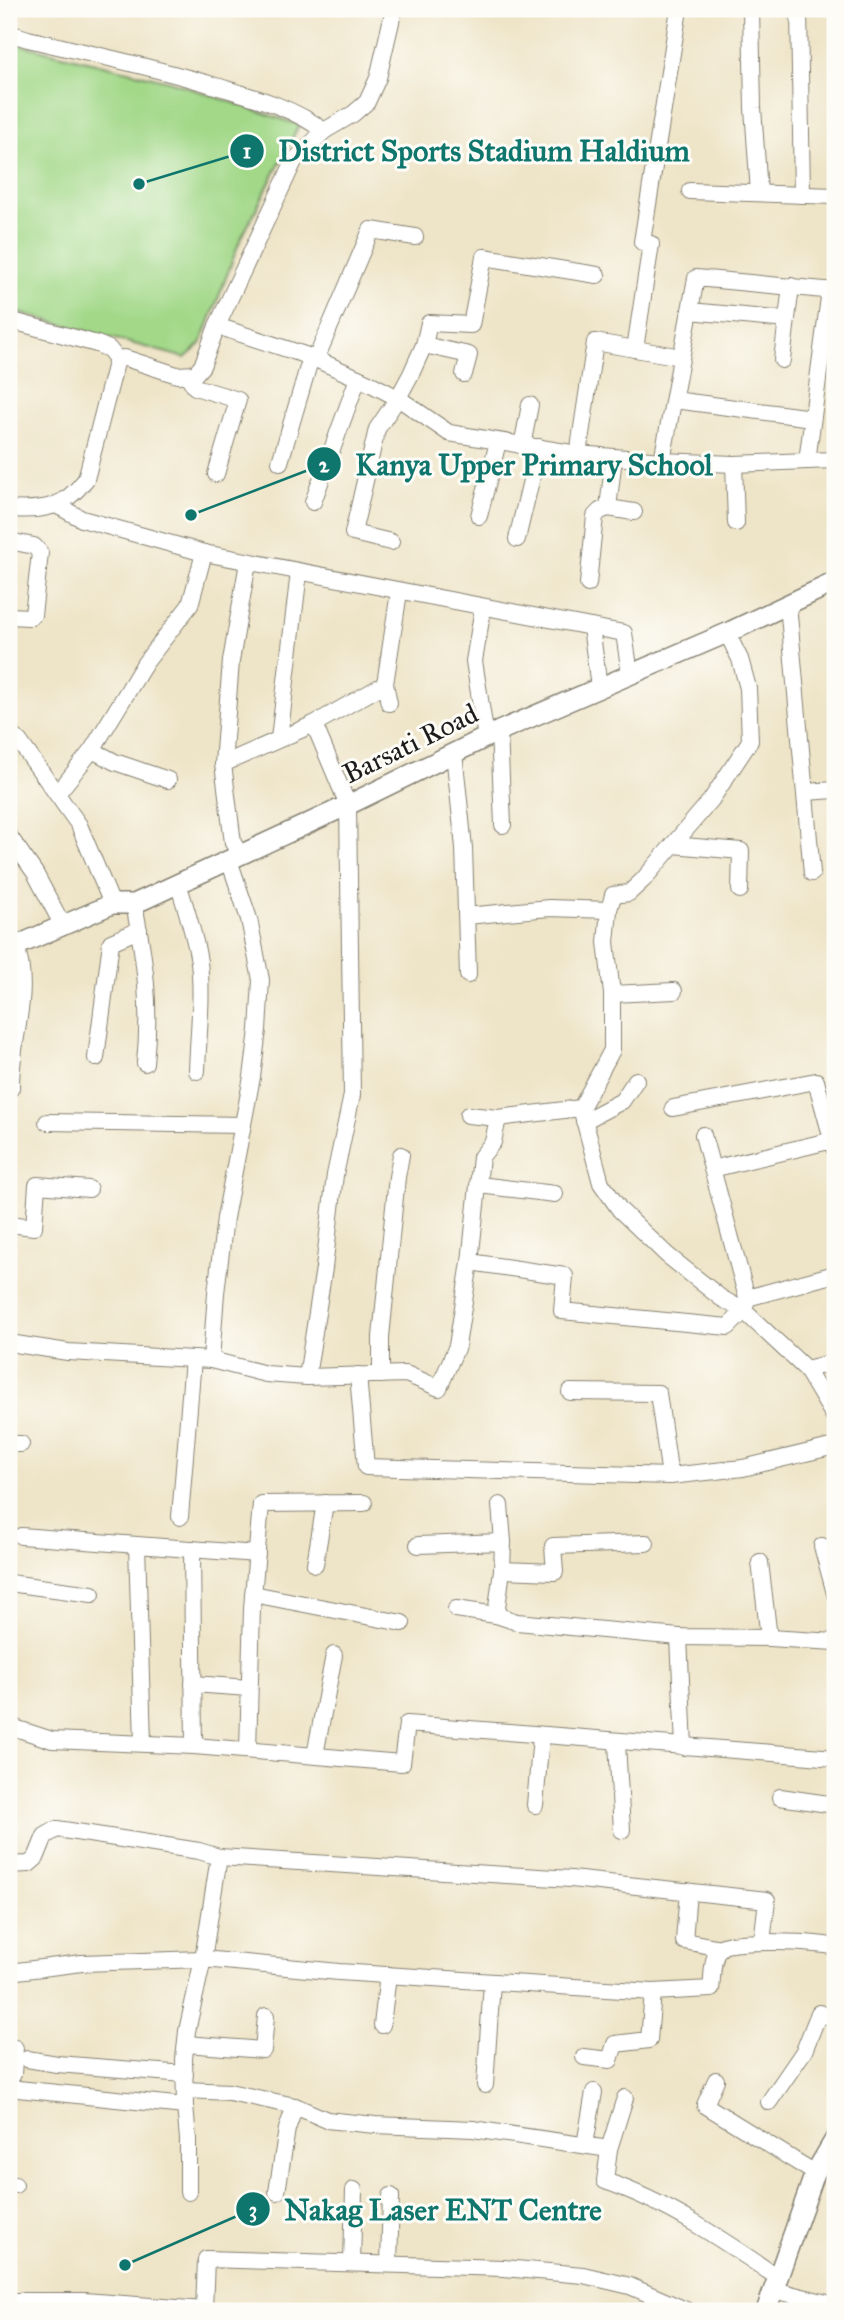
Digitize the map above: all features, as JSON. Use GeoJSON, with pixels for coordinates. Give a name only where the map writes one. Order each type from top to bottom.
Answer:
{"type":"FeatureCollection","features":[{"type":"Feature","properties":{"kind":"street"},"geometry":{"type":"LineString","coordinates":[[117,359],[125,358],[188,376],[195,374],[202,366],[293,161],[324,131],[353,114],[367,102],[378,78],[394,9]]}},
{"type":"Feature","properties":{"kind":"street"},"geometry":{"type":"LineString","coordinates":[[635,349],[651,244],[642,242],[678,9]]}},
{"type":"Feature","properties":{"kind":"street"},"geometry":{"type":"LineString","coordinates":[[751,9],[753,108],[759,193]]}},
{"type":"Feature","properties":{"kind":"street"},"geometry":{"type":"LineString","coordinates":[[799,9],[802,195]]}},
{"type":"Feature","properties":{"kind":"street"},"geometry":{"type":"LineString","coordinates":[[9,33],[157,69],[254,97],[306,117],[324,131]]}},
{"type":"Feature","properties":{"kind":"street"},"geometry":{"type":"LineString","coordinates":[[690,191],[835,196]]}},
{"type":"Feature","properties":{"kind":"street"},"geometry":{"type":"LineString","coordinates":[[280,461],[313,358],[371,230],[415,237]]}},
{"type":"Feature","properties":{"kind":"street"},"geometry":{"type":"LineString","coordinates":[[391,542],[353,533],[377,429],[398,398],[424,345],[429,323],[471,325],[484,257],[597,275]]}},
{"type":"Feature","properties":{"kind":"street"},"geometry":{"type":"LineString","coordinates":[[662,461],[696,278],[833,290],[811,418],[807,461]]}},
{"type":"Feature","properties":{"kind":"street"},"geometry":{"type":"LineString","coordinates":[[782,360],[791,286]]}},
{"type":"Feature","properties":{"kind":"street"},"geometry":{"type":"LineString","coordinates":[[690,311],[787,320]]}},
{"type":"Feature","properties":{"kind":"street"},"geometry":{"type":"LineString","coordinates":[[9,320],[97,344],[109,349],[117,359]]}},
{"type":"Feature","properties":{"kind":"street"},"geometry":{"type":"LineString","coordinates":[[218,326],[313,358],[358,378],[398,398],[449,433],[579,454],[662,461],[734,464],[835,460]]}},
{"type":"Feature","properties":{"kind":"street"},"geometry":{"type":"LineString","coordinates":[[579,454],[596,342],[681,357]]}},
{"type":"Feature","properties":{"kind":"street"},"geometry":{"type":"LineString","coordinates":[[424,345],[469,355],[464,374]]}},
{"type":"Feature","properties":{"kind":"street"},"geometry":{"type":"LineString","coordinates":[[9,509],[29,510],[58,506],[74,494],[86,479],[117,359]]}},
{"type":"Feature","properties":{"kind":"street"},"geometry":{"type":"LineString","coordinates":[[188,376],[195,387],[238,400],[216,474]]}},
{"type":"Feature","properties":{"kind":"street"},"geometry":{"type":"LineString","coordinates":[[313,502],[358,378]]}},
{"type":"Feature","properties":{"kind":"street"},"geometry":{"type":"LineString","coordinates":[[674,400],[811,418]]}},
{"type":"Feature","properties":{"kind":"street"},"geometry":{"type":"LineString","coordinates":[[522,446],[530,405]]}},
{"type":"Feature","properties":{"kind":"street"},"geometry":{"type":"LineString","coordinates":[[479,516],[498,442]]}},
{"type":"Feature","properties":{"kind":"street"},"geometry":{"type":"LineString","coordinates":[[517,539],[540,447]]}},
{"type":"Feature","properties":{"kind":"street"},"geometry":{"type":"LineString","coordinates":[[608,508],[614,457]]}},
{"type":"Feature","properties":{"kind":"street"},"geometry":{"type":"LineString","coordinates":[[734,464],[736,523]]}},
{"type":"Feature","properties":{"kind":"street"},"geometry":{"type":"LineString","coordinates":[[58,506],[82,519],[205,553],[624,633],[630,674]]}},
{"type":"Feature","properties":{"kind":"street"},"geometry":{"type":"LineString","coordinates":[[588,584],[596,516],[600,510],[608,508],[634,512]]}},
{"type":"Feature","properties":{"kind":"street"},"geometry":{"type":"LineString","coordinates":[[9,541],[34,546],[40,553],[33,615],[9,616]]}},
{"type":"Feature","properties":{"kind":"street"},"geometry":{"type":"LineString","coordinates":[[57,794],[92,750],[145,663],[190,606],[205,553]]}},
{"type":"Feature","properties":{"kind":"street"},"geometry":{"type":"LineString","coordinates":[[211,1360],[215,1293],[254,1065],[261,980],[234,857],[223,764],[231,661],[248,562]]}},
{"type":"Feature","properties":{"kind":"street"},"geometry":{"type":"LineString","coordinates":[[279,739],[299,572]]}},
{"type":"Feature","properties":{"kind":"street","name":"Barsati Road"},"geometry":{"type":"LineString","coordinates":[[12,947],[112,904],[134,904],[348,805],[492,734],[727,633],[835,582]]}},
{"type":"Feature","properties":{"kind":"street"},"geometry":{"type":"LineString","coordinates":[[388,704],[384,684],[399,592]]}},
{"type":"Feature","properties":{"kind":"street"},"geometry":{"type":"LineString","coordinates":[[788,604],[813,873]]}},
{"type":"Feature","properties":{"kind":"street"},"geometry":{"type":"LineString","coordinates":[[483,608],[474,661],[492,734],[503,825]]}},
{"type":"Feature","properties":{"kind":"street"},"geometry":{"type":"LineString","coordinates":[[591,627],[599,687]]}},
{"type":"Feature","properties":{"kind":"street"},"geometry":{"type":"LineString","coordinates":[[727,633],[740,659],[748,688],[750,741],[711,800],[673,845],[629,893],[613,895],[609,909],[607,942],[612,994],[612,1050],[582,1114],[601,1183],[620,1210],[667,1255],[721,1297],[746,1305],[806,1369],[835,1418]]}},
{"type":"Feature","properties":{"kind":"street"},"geometry":{"type":"LineString","coordinates":[[223,764],[314,724],[384,684]]}},
{"type":"Feature","properties":{"kind":"street"},"geometry":{"type":"LineString","coordinates":[[307,1377],[335,1175],[352,1095],[348,805],[314,724]]}},
{"type":"Feature","properties":{"kind":"street"},"geometry":{"type":"LineString","coordinates":[[9,734],[19,741],[79,825],[112,904]]}},
{"type":"Feature","properties":{"kind":"street"},"geometry":{"type":"LineString","coordinates":[[92,750],[115,762],[168,780]]}},
{"type":"Feature","properties":{"kind":"street"},"geometry":{"type":"LineString","coordinates":[[454,753],[460,794],[468,975]]}},
{"type":"Feature","properties":{"kind":"street"},"geometry":{"type":"LineString","coordinates":[[806,792],[835,790]]}},
{"type":"Feature","properties":{"kind":"street"},"geometry":{"type":"LineString","coordinates":[[9,836],[35,873],[63,926]]}},
{"type":"Feature","properties":{"kind":"street"},"geometry":{"type":"LineString","coordinates":[[673,845],[741,851],[740,890]]}},
{"type":"Feature","properties":{"kind":"street"},"geometry":{"type":"LineString","coordinates":[[178,883],[194,935],[199,965],[197,1070]]}},
{"type":"Feature","properties":{"kind":"street"},"geometry":{"type":"LineString","coordinates":[[134,904],[148,996],[149,1024],[145,1063]]}},
{"type":"Feature","properties":{"kind":"street"},"geometry":{"type":"LineString","coordinates":[[467,916],[549,908],[609,909]]}},
{"type":"Feature","properties":{"kind":"street"},"geometry":{"type":"LineString","coordinates":[[96,1058],[111,942],[139,930]]}},
{"type":"Feature","properties":{"kind":"street"},"geometry":{"type":"LineString","coordinates":[[11,1088],[13,1034],[23,980],[12,947]]}},
{"type":"Feature","properties":{"kind":"street"},"geometry":{"type":"LineString","coordinates":[[612,994],[674,991]]}},
{"type":"Feature","properties":{"kind":"street"},"geometry":{"type":"LineString","coordinates":[[468,1115],[498,1118],[582,1114],[622,1101],[636,1080]]}},
{"type":"Feature","properties":{"kind":"street"},"geometry":{"type":"LineString","coordinates":[[673,1108],[816,1081],[828,1094],[834,1145],[712,1169]]}},
{"type":"Feature","properties":{"kind":"street"},"geometry":{"type":"LineString","coordinates":[[9,1343],[68,1352],[211,1360],[266,1374],[307,1377],[406,1374],[439,1388],[457,1346],[470,1262],[481,1157],[493,1142],[498,1118]]}},
{"type":"Feature","properties":{"kind":"street"},"geometry":{"type":"LineString","coordinates":[[47,1122],[243,1125]]}},
{"type":"Feature","properties":{"kind":"street"},"geometry":{"type":"LineString","coordinates":[[703,1135],[746,1305]]}},
{"type":"Feature","properties":{"kind":"street"},"geometry":{"type":"LineString","coordinates":[[381,1375],[381,1337],[401,1155]]}},
{"type":"Feature","properties":{"kind":"street"},"geometry":{"type":"LineString","coordinates":[[9,1224],[34,1227],[37,1185],[89,1189]]}},
{"type":"Feature","properties":{"kind":"street"},"geometry":{"type":"LineString","coordinates":[[478,1185],[555,1194]]}},
{"type":"Feature","properties":{"kind":"street"},"geometry":{"type":"LineString","coordinates":[[470,1262],[565,1276],[562,1311],[727,1327],[746,1305],[835,1274]]}},
{"type":"Feature","properties":{"kind":"street"},"geometry":{"type":"LineString","coordinates":[[180,1517],[194,1359]]}},
{"type":"Feature","properties":{"kind":"street"},"geometry":{"type":"LineString","coordinates":[[806,1369],[835,1362]]}},
{"type":"Feature","properties":{"kind":"street"},"geometry":{"type":"LineString","coordinates":[[358,1375],[366,1467],[670,1476],[743,1468],[835,1446]]}},
{"type":"Feature","properties":{"kind":"street"},"geometry":{"type":"LineString","coordinates":[[570,1392],[658,1392],[670,1476]]}},
{"type":"Feature","properties":{"kind":"street"},"geometry":{"type":"LineString","coordinates":[[315,1564],[325,1503]]}},
{"type":"Feature","properties":{"kind":"street"},"geometry":{"type":"LineString","coordinates":[[248,1750],[253,1594],[261,1504],[364,1503]]}},
{"type":"Feature","properties":{"kind":"street"},"geometry":{"type":"LineString","coordinates":[[496,1615],[502,1570],[500,1505]]}},
{"type":"Feature","properties":{"kind":"street"},"geometry":{"type":"LineString","coordinates":[[21,1536],[257,1554]]}},
{"type":"Feature","properties":{"kind":"street"},"geometry":{"type":"LineString","coordinates":[[418,1545],[503,1542]]}},
{"type":"Feature","properties":{"kind":"street"},"geometry":{"type":"LineString","coordinates":[[502,1570],[555,1572],[554,1546],[646,1543]]}},
{"type":"Feature","properties":{"kind":"street"},"geometry":{"type":"LineString","coordinates":[[138,1545],[144,1743]]}},
{"type":"Feature","properties":{"kind":"street"},"geometry":{"type":"LineString","coordinates":[[822,1546],[835,1593]]}},
{"type":"Feature","properties":{"kind":"street"},"geometry":{"type":"LineString","coordinates":[[192,1549],[194,1746]]}},
{"type":"Feature","properties":{"kind":"street"},"geometry":{"type":"LineString","coordinates":[[760,1562],[769,1638]]}},
{"type":"Feature","properties":{"kind":"street"},"geometry":{"type":"LineString","coordinates":[[9,1583],[92,1594]]}},
{"type":"Feature","properties":{"kind":"street"},"geometry":{"type":"LineString","coordinates":[[253,1594],[402,1623]]}},
{"type":"Feature","properties":{"kind":"street"},"geometry":{"type":"LineString","coordinates":[[456,1609],[496,1615],[517,1622],[679,1637],[835,1642]]}},
{"type":"Feature","properties":{"kind":"street"},"geometry":{"type":"LineString","coordinates":[[679,1637],[684,1747]]}},
{"type":"Feature","properties":{"kind":"street"},"geometry":{"type":"LineString","coordinates":[[315,1755],[334,1655]]}},
{"type":"Feature","properties":{"kind":"street"},"geometry":{"type":"LineString","coordinates":[[193,1684],[249,1688]]}},
{"type":"Feature","properties":{"kind":"street"},"geometry":{"type":"LineString","coordinates":[[9,1726],[52,1740],[194,1746],[402,1763],[407,1724],[617,1743],[835,1758]]}},
{"type":"Feature","properties":{"kind":"street"},"geometry":{"type":"LineString","coordinates":[[535,1805],[541,1736]]}},
{"type":"Feature","properties":{"kind":"street"},"geometry":{"type":"LineString","coordinates":[[617,1743],[622,1830]]}},
{"type":"Feature","properties":{"kind":"street"},"geometry":{"type":"LineString","coordinates":[[780,1797],[835,1805]]}},
{"type":"Feature","properties":{"kind":"street"},"geometry":{"type":"LineString","coordinates":[[9,1865],[29,1864],[36,1858],[45,1836],[57,1829],[200,1851],[219,1857],[558,1878],[688,1891],[767,1900],[762,1942]]}},
{"type":"Feature","properties":{"kind":"street"},"geometry":{"type":"LineString","coordinates":[[188,2192],[186,2044],[219,1857]]}},
{"type":"Feature","properties":{"kind":"street"},"geometry":{"type":"LineString","coordinates":[[688,1891],[684,1941],[721,1948]]}},
{"type":"Feature","properties":{"kind":"street"},"geometry":{"type":"LineString","coordinates":[[9,1972],[82,1963],[203,1959],[388,1975],[653,1992],[711,1989],[715,1957],[721,1948],[729,1944],[762,1942],[835,1947]]}},
{"type":"Feature","properties":{"kind":"street"},"geometry":{"type":"LineString","coordinates":[[382,2025],[388,1975]]}},
{"type":"Feature","properties":{"kind":"street"},"geometry":{"type":"LineString","coordinates":[[485,2085],[492,1982]]}},
{"type":"Feature","properties":{"kind":"street"},"geometry":{"type":"LineString","coordinates":[[584,2057],[610,2060],[615,2044],[649,2040],[653,1992]]}},
{"type":"Feature","properties":{"kind":"street"},"geometry":{"type":"LineString","coordinates":[[769,2102],[804,2051],[819,2013],[835,2019]]}},
{"type":"Feature","properties":{"kind":"street"},"geometry":{"type":"LineString","coordinates":[[186,2044],[263,2050],[266,2016]]}},
{"type":"Feature","properties":{"kind":"street"},"geometry":{"type":"LineString","coordinates":[[185,2090],[57,2064],[21,2053],[13,2074],[14,2085],[229,2092],[295,2106],[327,2120],[473,2129],[609,2149]]}},
{"type":"Feature","properties":{"kind":"street"},"geometry":{"type":"LineString","coordinates":[[716,2080],[705,2105],[815,2173]]}},
{"type":"Feature","properties":{"kind":"street"},"geometry":{"type":"LineString","coordinates":[[585,2145],[594,2092]]}},
{"type":"Feature","properties":{"kind":"street"},"geometry":{"type":"LineString","coordinates":[[625,2098],[609,2149],[605,2181],[639,2193],[729,2245],[776,2284],[835,2305]]}},
{"type":"Feature","properties":{"kind":"street"},"geometry":{"type":"LineString","coordinates":[[277,2192],[287,2129],[295,2106]]}},
{"type":"Feature","properties":{"kind":"street"},"geometry":{"type":"LineString","coordinates":[[766,2311],[815,2173],[835,2139]]}},
{"type":"Feature","properties":{"kind":"street"},"geometry":{"type":"LineString","coordinates":[[352,2263],[354,2190]]}},
{"type":"Feature","properties":{"kind":"street"},"geometry":{"type":"LineString","coordinates":[[389,2264],[391,2196]]}},
{"type":"Feature","properties":{"kind":"street"},"geometry":{"type":"LineString","coordinates":[[9,2301],[84,2301],[204,2310],[206,2259],[504,2268],[583,2275],[630,2286],[688,2311]]}},
{"type":"Feature","properties":{"kind":"green space"},"geometry":{"type":"Polygon","coordinates":[[[9,42],[169,81],[299,125],[239,243],[201,344],[185,358],[9,310],[9,42]]]}},
{"type":"Feature","properties":{"kind":"place","name":"District Sports Stadium Haldium"},"geometry":{"type":"Point","coordinates":[139,184]}},
{"type":"Feature","properties":{"kind":"place","name":"Kanya Upper Primary School"},"geometry":{"type":"Point","coordinates":[191,515]}},
{"type":"Feature","properties":{"kind":"place","name":"Nakag Laser ENT Centre"},"geometry":{"type":"Point","coordinates":[125,2265]}}]}
